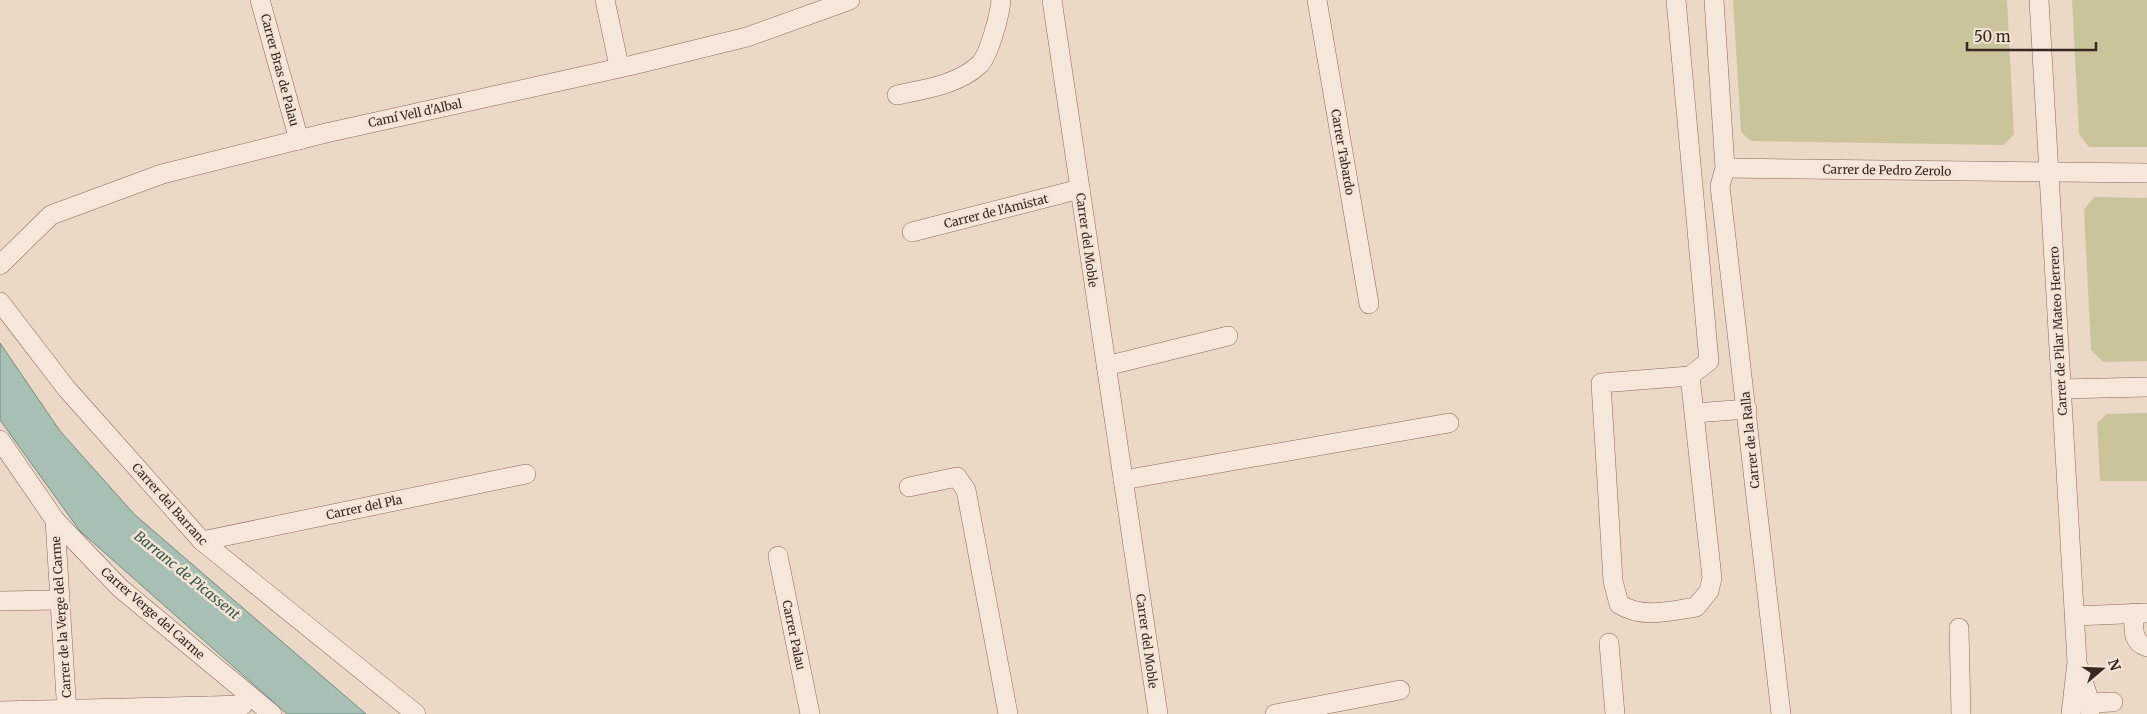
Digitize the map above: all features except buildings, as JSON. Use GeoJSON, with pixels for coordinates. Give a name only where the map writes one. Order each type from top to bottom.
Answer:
{"type":"FeatureCollection","features":[{"type":"Feature","properties":{"kind":"street","name":"Carrer Bras de Palau"},"geometry":{"type":"LineString","coordinates":[[260,0],[299,140]]}},
{"type":"Feature","properties":{"kind":"street"},"geometry":{"type":"LineString","coordinates":[[605,0],[619,66]]}},
{"type":"Feature","properties":{"kind":"street","name":"Camí Vell d'Albal"},"geometry":{"type":"LineString","coordinates":[[0,264],[50,215],[162,174],[299,140],[747,37],[850,0]]}},
{"type":"Feature","properties":{"kind":"street"},"geometry":{"type":"LineString","coordinates":[[897,95],[943,85],[981,64],[1000,19],[1002,0]]}},
{"type":"Feature","properties":{"kind":"street","name":"Carrer del Moble"},"geometry":{"type":"LineString","coordinates":[[1052,0],[1158,714]]}},
{"type":"Feature","properties":{"kind":"street","name":"Carrer Tabardo"},"geometry":{"type":"LineString","coordinates":[[1317,0],[1369,304]]}},
{"type":"Feature","properties":{"kind":"street"},"geometry":{"type":"LineString","coordinates":[[1676,0],[1709,361],[1690,376],[1601,383],[1613,581],[1619,604],[1628,610],[1642,614],[1696,607],[1709,591],[1712,578],[1690,376]]}},
{"type":"Feature","properties":{"kind":"street","name":"Carrer de la Ralla"},"geometry":{"type":"LineString","coordinates":[[1714,0],[1725,168],[1720,186],[1781,714]]}},
{"type":"Feature","properties":{"kind":"street","name":"Carrer de Pilar Mateo Herrero"},"geometry":{"type":"LineString","coordinates":[[2039,0],[2075,616],[2077,662],[2071,714]]}},
{"type":"Feature","properties":{"kind":"street","name":"Carrer de Pedro Zerolo"},"geometry":{"type":"LineString","coordinates":[[1725,168],[2147,173]]}},
{"type":"Feature","properties":{"kind":"street","name":"Carrer de l'Amistat"},"geometry":{"type":"LineString","coordinates":[[912,232],[1080,190]]}},
{"type":"Feature","properties":{"kind":"street","name":"Carrer del Barranc"},"geometry":{"type":"LineString","coordinates":[[0,302],[66,388],[202,541],[416,714]]}},
{"type":"Feature","properties":{"kind":"street"},"geometry":{"type":"LineString","coordinates":[[1106,366],[1228,336]]}},
{"type":"Feature","properties":{"kind":"street"},"geometry":{"type":"LineString","coordinates":[[2061,389],[2147,387]]}},
{"type":"Feature","properties":{"kind":"street"},"geometry":{"type":"LineString","coordinates":[[1695,413],[1747,409]]}},
{"type":"Feature","properties":{"kind":"street"},"geometry":{"type":"LineString","coordinates":[[1123,480],[1449,423]]}},
{"type":"Feature","properties":{"kind":"street","name":"Carrer Verge del Carme"},"geometry":{"type":"LineString","coordinates":[[3,450],[55,520],[120,588],[272,714]]}},
{"type":"Feature","properties":{"kind":"street","name":"Carrer del Pla"},"geometry":{"type":"LineString","coordinates":[[202,541],[526,474]]}},
{"type":"Feature","properties":{"kind":"street"},"geometry":{"type":"LineString","coordinates":[[909,487],[957,477],[966,490],[1008,714]]}},
{"type":"Feature","properties":{"kind":"street","name":"Carrer de la Verge del Carme"},"geometry":{"type":"LineString","coordinates":[[55,520],[67,712]]}},
{"type":"Feature","properties":{"kind":"street","name":"Carrer Palau"},"geometry":{"type":"LineString","coordinates":[[778,556],[810,714]]}},
{"type":"Feature","properties":{"kind":"street"},"geometry":{"type":"LineString","coordinates":[[0,601],[59,600]]}},
{"type":"Feature","properties":{"kind":"street"},"geometry":{"type":"LineString","coordinates":[[2075,616],[2141,613],[2134,638],[2140,645],[2147,647]]}},
{"type":"Feature","properties":{"kind":"street"},"geometry":{"type":"LineString","coordinates":[[1959,628],[1961,714]]}},
{"type":"Feature","properties":{"kind":"street"},"geometry":{"type":"LineString","coordinates":[[1609,643],[1615,714]]}},
{"type":"Feature","properties":{"kind":"street","name":"Carrer de Pilar Mateo Herrero"},"geometry":{"type":"LineString","coordinates":[[2077,662],[2090,708]]}},
{"type":"Feature","properties":{"kind":"street"},"geometry":{"type":"LineString","coordinates":[[1275,714],[1400,690]]}},
{"type":"Feature","properties":{"kind":"street"},"geometry":{"type":"LineString","coordinates":[[2090,708],[2113,702]]}},
{"type":"Feature","properties":{"kind":"street"},"geometry":{"type":"LineString","coordinates":[[0,711],[210,710],[243,706]]}},
{"type":"Feature","properties":{"kind":"shaded area"},"geometry":{"type":"Polygon","coordinates":[[[1733,0],[2007,0],[2014,134],[2004,145],[1751,141],[1741,132],[1733,0]]]}},
{"type":"Feature","properties":{"kind":"shaded area"},"geometry":{"type":"Polygon","coordinates":[[[2072,0],[2147,0],[2147,147],[2089,147],[2079,134],[2072,0]]]}},
{"type":"Feature","properties":{"kind":"shaded area"},"geometry":{"type":"Polygon","coordinates":[[[2094,197],[2147,198],[2147,361],[2103,362],[2091,350],[2084,210],[2094,197]]]}},
{"type":"Feature","properties":{"kind":"shaded area"},"geometry":{"type":"Polygon","coordinates":[[[2147,413],[2147,481],[2100,481],[2097,423],[2107,414],[2147,413]]]}},
{"type":"Feature","properties":{"kind":"water","name":"Barranc de Picassent"},"geometry":{"type":"Polygon","coordinates":[[[0,343],[60,431],[135,515],[366,714],[287,714],[80,531],[0,420],[0,343]]]}}]}
